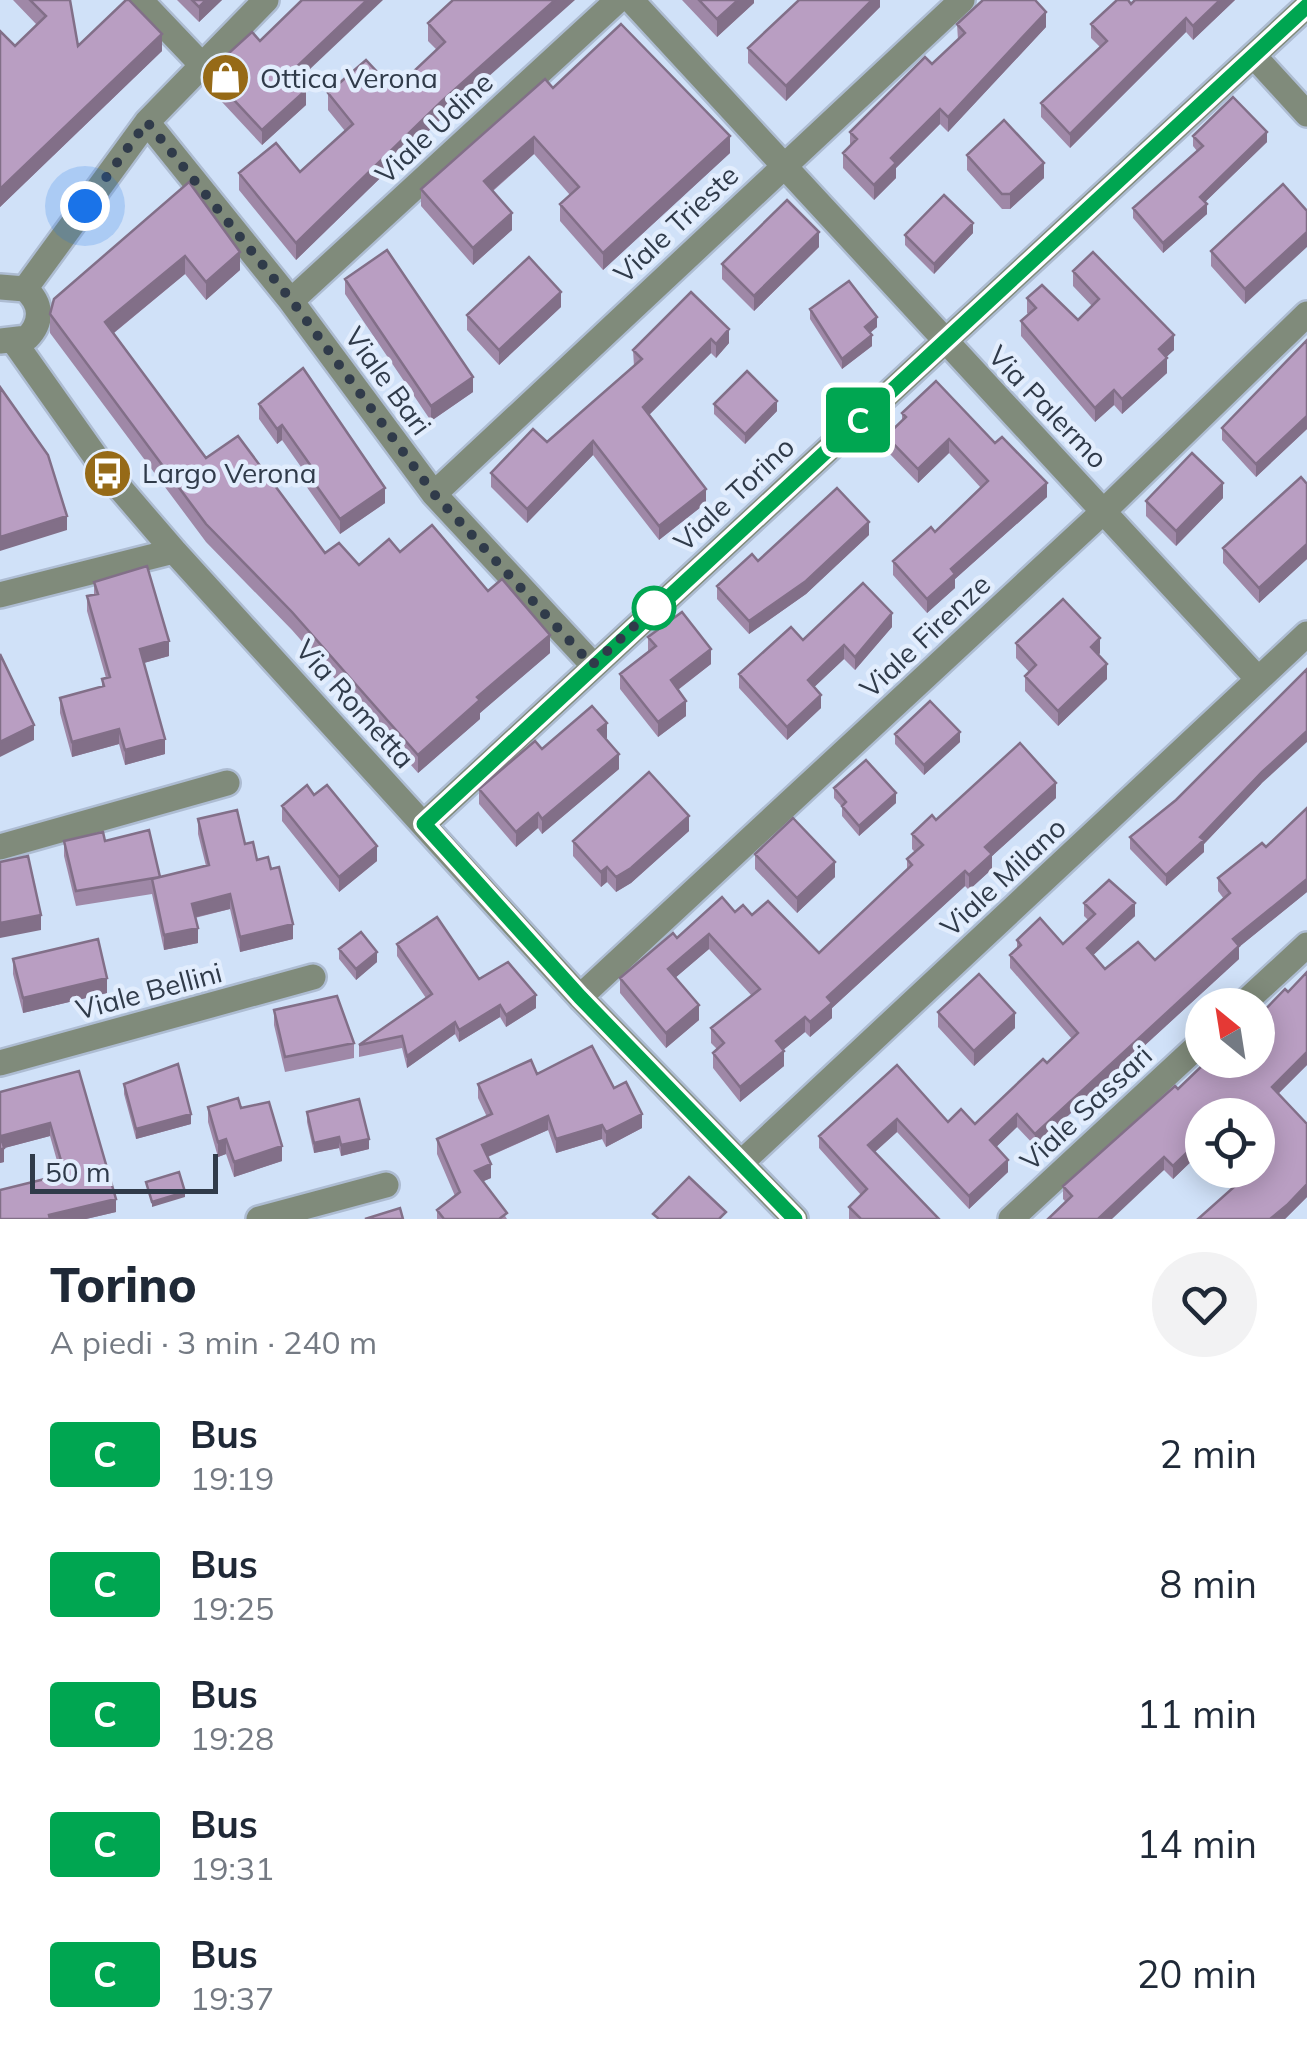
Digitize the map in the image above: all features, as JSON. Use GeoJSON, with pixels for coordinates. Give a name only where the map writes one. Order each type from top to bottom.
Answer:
{"type":"FeatureCollection","features":[{"type":"Feature","properties":{"kind":"street"},"geometry":{"type":"LineString","coordinates":[[140,0],[200,63]]}},
{"type":"Feature","properties":{"kind":"street"},"geometry":{"type":"LineString","coordinates":[[8,342],[30,334],[39,318],[38,304],[12,288],[147,122],[200,63],[266,0]]}},
{"type":"Feature","properties":{"kind":"street","name":"Viale Udine"},"geometry":{"type":"LineString","coordinates":[[292,301],[618,0]]}},
{"type":"Feature","properties":{"kind":"street","name":"Via Palermo"},"geometry":{"type":"LineString","coordinates":[[631,0],[1258,679]]}},
{"type":"Feature","properties":{"kind":"street","name":"Viale Trieste"},"geometry":{"type":"LineString","coordinates":[[434,494],[962,0]]}},
{"type":"Feature","properties":{"kind":"street","name":"Viale Torino"},"geometry":{"type":"LineString","coordinates":[[424,824],[1307,6]]}},
{"type":"Feature","properties":{"kind":"street"},"geometry":{"type":"LineString","coordinates":[[1254,56],[1307,114]]}},
{"type":"Feature","properties":{"kind":"street","name":"Viale Bari"},"geometry":{"type":"LineString","coordinates":[[147,122],[292,301],[434,494],[592,665]]}},
{"type":"Feature","properties":{"kind":"street","name":"Viale Firenze"},"geometry":{"type":"LineString","coordinates":[[580,997],[1104,510],[1307,314]]}},
{"type":"Feature","properties":{"kind":"street","name":"Via Rometta"},"geometry":{"type":"LineString","coordinates":[[8,342],[107,473],[174,551],[580,997],[795,1219]]}},
{"type":"Feature","properties":{"kind":"street"},"geometry":{"type":"LineString","coordinates":[[0,596],[174,551]]}},
{"type":"Feature","properties":{"kind":"street","name":"Viale Milano"},"geometry":{"type":"LineString","coordinates":[[741,1163],[1307,634]]}},
{"type":"Feature","properties":{"kind":"street"},"geometry":{"type":"LineString","coordinates":[[0,847],[227,783]]}},
{"type":"Feature","properties":{"kind":"street"},"geometry":{"type":"LineString","coordinates":[[1260,988],[1307,945]]}},
{"type":"Feature","properties":{"kind":"street","name":"Viale Bellini"},"geometry":{"type":"LineString","coordinates":[[0,1063],[313,978]]}},
{"type":"Feature","properties":{"kind":"street","name":"Viale Sassari"},"geometry":{"type":"LineString","coordinates":[[1011,1219],[1185,1058]]}},
{"type":"Feature","properties":{"kind":"street"},"geometry":{"type":"LineString","coordinates":[[259,1219],[386,1184]]}},
{"type":"Feature","properties":{"kind":"building"},"geometry":{"type":"Polygon","coordinates":[[[30,0],[70,0],[78,46],[126,0],[162,34],[0,189],[0,31],[15,46],[46,16],[30,0]]]}},
{"type":"Feature","properties":{"kind":"building"},"geometry":{"type":"Polygon","coordinates":[[[302,0],[367,0],[290,73],[306,90],[262,130],[208,72],[252,32],[260,41],[302,0]]]}},
{"type":"Feature","properties":{"kind":"building"},"geometry":{"type":"Polygon","coordinates":[[[453,0],[555,0],[443,100],[296,243],[239,173],[276,143],[300,172],[353,124],[328,93],[366,60],[394,90],[445,42],[428,23],[453,0]]]}},
{"type":"Feature","properties":{"kind":"building"},"geometry":{"type":"Polygon","coordinates":[[[699,0],[738,0],[717,19],[699,0]]]}},
{"type":"Feature","properties":{"kind":"building"},"geometry":{"type":"Polygon","coordinates":[[[799,0],[872,0],[786,86],[748,48],[799,0]]]}},
{"type":"Feature","properties":{"kind":"building"},"geometry":{"type":"Polygon","coordinates":[[[983,0],[1035,0],[1046,12],[948,117],[940,109],[891,158],[896,163],[874,185],[843,153],[857,139],[850,132],[925,57],[932,64],[965,33],[957,24],[983,0]]]}},
{"type":"Feature","properties":{"kind":"building"},"geometry":{"type":"Polygon","coordinates":[[[1117,0],[1128,0],[1131,4],[1135,0],[1220,0],[1193,26],[1186,18],[1070,134],[1041,103],[1107,41],[1091,24],[1117,0]]]}},
{"type":"Feature","properties":{"kind":"building"},"geometry":{"type":"Polygon","coordinates":[[[621,24],[730,136],[603,253],[560,204],[579,187],[534,137],[484,181],[512,213],[473,248],[421,189],[545,79],[553,88],[621,24]]]}},
{"type":"Feature","properties":{"kind":"building"},"geometry":{"type":"Polygon","coordinates":[[[1233,97],[1267,132],[1200,197],[1207,204],[1163,243],[1133,208],[1203,146],[1193,136],[1233,97]]]}},
{"type":"Feature","properties":{"kind":"building"},"geometry":{"type":"Polygon","coordinates":[[[1004,120],[1044,163],[1010,194],[1002,194],[967,155],[1004,120]]]}},
{"type":"Feature","properties":{"kind":"building"},"geometry":{"type":"Polygon","coordinates":[[[189,182],[240,252],[206,282],[185,256],[105,322],[206,458],[238,436],[325,553],[339,543],[359,565],[389,539],[400,552],[432,525],[488,591],[502,579],[550,635],[477,697],[480,700],[418,755],[292,612],[206,524],[50,314],[54,299],[189,182]]]}},
{"type":"Feature","properties":{"kind":"building"},"geometry":{"type":"Polygon","coordinates":[[[1283,184],[1307,211],[1307,232],[1245,289],[1211,251],[1283,184]]]}},
{"type":"Feature","properties":{"kind":"building"},"geometry":{"type":"Polygon","coordinates":[[[944,195],[973,223],[934,264],[905,235],[944,195]]]}},
{"type":"Feature","properties":{"kind":"building"},"geometry":{"type":"Polygon","coordinates":[[[787,200],[819,232],[754,296],[722,264],[787,200]]]}},
{"type":"Feature","properties":{"kind":"building"},"geometry":{"type":"Polygon","coordinates":[[[387,250],[473,377],[431,406],[345,279],[387,250]]]}},
{"type":"Feature","properties":{"kind":"building"},"geometry":{"type":"Polygon","coordinates":[[[1093,252],[1174,335],[1159,349],[1167,358],[1122,399],[1114,390],[1095,408],[1021,321],[1036,308],[1027,298],[1042,285],[1078,320],[1099,299],[1073,271],[1093,252]]]}},
{"type":"Feature","properties":{"kind":"building"},"geometry":{"type":"Polygon","coordinates":[[[529,257],[561,292],[499,350],[467,315],[529,257]]]}},
{"type":"Feature","properties":{"kind":"building"},"geometry":{"type":"Polygon","coordinates":[[[849,281],[877,317],[865,327],[872,335],[842,359],[810,309],[849,281]]]}},
{"type":"Feature","properties":{"kind":"building"},"geometry":{"type":"Polygon","coordinates":[[[691,292],[729,329],[716,344],[711,339],[643,407],[706,489],[659,526],[593,441],[527,509],[491,473],[533,429],[547,442],[642,359],[633,350],[691,292]]]}},
{"type":"Feature","properties":{"kind":"building"},"geometry":{"type":"Polygon","coordinates":[[[1307,340],[1307,416],[1256,464],[1222,428],[1307,340]]]}},
{"type":"Feature","properties":{"kind":"building"},"geometry":{"type":"Polygon","coordinates":[[[303,368],[385,488],[340,519],[306,471],[311,466],[282,425],[277,429],[259,404],[303,368]]]}},
{"type":"Feature","properties":{"kind":"building"},"geometry":{"type":"Polygon","coordinates":[[[747,371],[777,401],[745,434],[714,404],[747,371]]]}},
{"type":"Feature","properties":{"kind":"building"},"geometry":{"type":"Polygon","coordinates":[[[936,381],[995,443],[1002,437],[1047,483],[951,569],[955,574],[927,599],[893,561],[931,527],[935,532],[988,481],[949,439],[918,469],[886,436],[906,417],[902,413],[936,381]]]}},
{"type":"Feature","properties":{"kind":"building"},"geometry":{"type":"Polygon","coordinates":[[[0,387],[48,455],[67,516],[0,537],[0,387]]]}},
{"type":"Feature","properties":{"kind":"building"},"geometry":{"type":"Polygon","coordinates":[[[1192,453],[1223,483],[1176,531],[1146,501],[1192,453]]]}},
{"type":"Feature","properties":{"kind":"building"},"geometry":{"type":"Polygon","coordinates":[[[1301,477],[1307,484],[1307,544],[1259,588],[1223,548],[1301,477]]]}},
{"type":"Feature","properties":{"kind":"building"},"geometry":{"type":"Polygon","coordinates":[[[837,488],[869,522],[806,581],[749,621],[717,586],[752,554],[758,561],[837,488]]]}},
{"type":"Feature","properties":{"kind":"building"},"geometry":{"type":"Polygon","coordinates":[[[147,566],[169,641],[140,649],[165,739],[125,750],[119,729],[72,742],[60,698],[104,686],[102,679],[110,677],[87,596],[98,594],[94,582],[147,566]]]}},
{"type":"Feature","properties":{"kind":"building"},"geometry":{"type":"Polygon","coordinates":[[[863,583],[892,613],[855,657],[844,645],[808,680],[821,695],[787,727],[739,674],[791,627],[803,640],[863,583]]]}},
{"type":"Feature","properties":{"kind":"building"},"geometry":{"type":"Polygon","coordinates":[[[1063,599],[1100,638],[1091,647],[1107,664],[1058,711],[1025,676],[1036,665],[1016,643],[1063,599]]]}},
{"type":"Feature","properties":{"kind":"building"},"geometry":{"type":"Polygon","coordinates":[[[682,612],[711,649],[671,680],[686,701],[658,722],[620,674],[656,646],[648,637],[682,612]]]}},
{"type":"Feature","properties":{"kind":"building"},"geometry":{"type":"Polygon","coordinates":[[[0,654],[34,725],[0,742],[0,654]]]}},
{"type":"Feature","properties":{"kind":"building"},"geometry":{"type":"Polygon","coordinates":[[[1307,669],[1307,731],[1262,772],[1200,837],[1204,840],[1166,875],[1130,837],[1176,800],[1307,669]]]}},
{"type":"Feature","properties":{"kind":"building"},"geometry":{"type":"Polygon","coordinates":[[[930,701],[960,732],[924,765],[895,734],[930,701]]]}},
{"type":"Feature","properties":{"kind":"building"},"geometry":{"type":"Polygon","coordinates":[[[592,706],[607,723],[598,730],[619,754],[542,819],[538,813],[516,832],[479,789],[535,741],[542,749],[592,706]]]}},
{"type":"Feature","properties":{"kind":"building"},"geometry":{"type":"Polygon","coordinates":[[[1020,743],[1056,783],[985,847],[992,854],[969,875],[965,871],[827,997],[832,1003],[810,1022],[805,1017],[776,1041],[784,1051],[740,1087],[713,1053],[724,1043],[711,1028],[760,989],[709,934],[668,969],[699,1005],[666,1033],[620,978],[673,933],[677,938],[722,897],[735,912],[743,905],[752,915],[768,901],[819,953],[912,865],[907,859],[923,845],[912,834],[932,815],[936,820],[1020,743]]]}},
{"type":"Feature","properties":{"kind":"building"},"geometry":{"type":"Polygon","coordinates":[[[866,760],[896,793],[859,826],[842,806],[846,802],[834,788],[866,760]]]}},
{"type":"Feature","properties":{"kind":"building"},"geometry":{"type":"Polygon","coordinates":[[[649,772],[689,816],[631,868],[616,877],[607,867],[601,872],[573,841],[649,772]]]}},
{"type":"Feature","properties":{"kind":"building"},"geometry":{"type":"Polygon","coordinates":[[[307,785],[314,795],[327,785],[377,846],[339,877],[282,806],[307,785]]]}},
{"type":"Feature","properties":{"kind":"building"},"geometry":{"type":"Polygon","coordinates":[[[1307,808],[1307,879],[1233,939],[1239,946],[1193,988],[1185,988],[1185,996],[1035,1134],[1017,1114],[990,1140],[1008,1160],[969,1196],[897,1119],[868,1145],[939,1219],[861,1219],[849,1207],[867,1189],[819,1136],[897,1065],[948,1122],[961,1109],[975,1124],[1043,1059],[1047,1063],[1078,1033],[1010,955],[1021,945],[1017,940],[1040,918],[1063,944],[1095,914],[1084,903],[1109,880],[1135,903],[1087,948],[1105,969],[1138,942],[1155,960],[1230,893],[1218,878],[1262,843],[1266,847],[1307,808]]]}},
{"type":"Feature","properties":{"kind":"building"},"geometry":{"type":"Polygon","coordinates":[[[237,810],[245,844],[253,842],[257,860],[268,857],[271,869],[279,867],[293,924],[240,937],[230,894],[192,904],[198,928],[164,935],[152,879],[209,865],[198,819],[237,810]]]}},
{"type":"Feature","properties":{"kind":"building"},"geometry":{"type":"Polygon","coordinates":[[[793,818],[835,862],[797,898],[755,854],[793,818]]]}},
{"type":"Feature","properties":{"kind":"building"},"geometry":{"type":"Polygon","coordinates":[[[149,830],[160,877],[76,891],[64,841],[103,832],[105,841],[149,830]]]}},
{"type":"Feature","properties":{"kind":"building"},"geometry":{"type":"Polygon","coordinates":[[[28,856],[41,915],[0,923],[0,862],[28,856]]]}},
{"type":"Feature","properties":{"kind":"building"},"geometry":{"type":"Polygon","coordinates":[[[437,917],[479,979],[508,962],[536,995],[506,1015],[500,1005],[459,1030],[455,1022],[407,1056],[402,1036],[359,1045],[432,994],[397,944],[437,917]]]}},
{"type":"Feature","properties":{"kind":"building"},"geometry":{"type":"Polygon","coordinates":[[[361,932],[377,952],[356,969],[339,949],[361,932]]]}},
{"type":"Feature","properties":{"kind":"building"},"geometry":{"type":"Polygon","coordinates":[[[98,939],[107,978],[23,998],[13,959],[98,939]]]}},
{"type":"Feature","properties":{"kind":"building"},"geometry":{"type":"Polygon","coordinates":[[[1307,972],[1307,1052],[1272,1087],[1307,1124],[1307,1184],[1287,1205],[1270,1219],[1198,1219],[1233,1188],[1275,1188],[1275,1098],[1185,1098],[1185,1154],[1173,1166],[1164,1157],[1098,1219],[1048,1219],[1072,1196],[1063,1186],[1175,1086],[1178,1089],[1189,1078],[1275,1078],[1275,999],[1285,989],[1288,992],[1307,972]]]}},
{"type":"Feature","properties":{"kind":"building"},"geometry":{"type":"Polygon","coordinates":[[[979,974],[1015,1013],[974,1051],[938,1012],[979,974]]]}},
{"type":"Feature","properties":{"kind":"building"},"geometry":{"type":"Polygon","coordinates":[[[337,996],[354,1043],[285,1057],[274,1010],[337,996]]]}},
{"type":"Feature","properties":{"kind":"building"},"geometry":{"type":"Polygon","coordinates":[[[592,1046],[614,1088],[626,1082],[642,1114],[606,1132],[602,1125],[556,1139],[548,1116],[482,1145],[491,1164],[475,1171],[507,1213],[499,1219],[444,1219],[437,1210],[460,1192],[437,1139],[492,1114],[478,1084],[531,1060],[537,1074],[592,1046]]]}},
{"type":"Feature","properties":{"kind":"building"},"geometry":{"type":"Polygon","coordinates":[[[178,1064],[191,1114],[136,1129],[124,1084],[178,1064]]]}},
{"type":"Feature","properties":{"kind":"building"},"geometry":{"type":"Polygon","coordinates":[[[79,1071],[116,1199],[49,1215],[50,1219],[0,1219],[0,1190],[65,1174],[50,1123],[1,1136],[4,1148],[0,1150],[0,1092],[79,1071]]]}},
{"type":"Feature","properties":{"kind":"building"},"geometry":{"type":"Polygon","coordinates":[[[238,1098],[241,1108],[269,1102],[282,1146],[234,1162],[226,1139],[218,1142],[208,1107],[238,1098]]]}},
{"type":"Feature","properties":{"kind":"building"},"geometry":{"type":"Polygon","coordinates":[[[359,1099],[369,1139],[341,1145],[339,1137],[314,1143],[307,1112],[359,1099]]]}},
{"type":"Feature","properties":{"kind":"building"},"geometry":{"type":"Polygon","coordinates":[[[179,1172],[185,1192],[152,1202],[146,1182],[179,1172]]]}},
{"type":"Feature","properties":{"kind":"building"},"geometry":{"type":"Polygon","coordinates":[[[689,1177],[726,1212],[719,1219],[659,1219],[653,1214],[689,1177]]]}},
{"type":"Feature","properties":{"kind":"building"},"geometry":{"type":"Polygon","coordinates":[[[400,1208],[403,1219],[365,1219],[400,1208]]]}},
{"type":"Feature","properties":{"kind":"bus line","name":"C"},"geometry":{"type":"LineString","coordinates":[[795,1219],[580,997],[424,824],[1307,6]]}},
{"type":"Feature","properties":{"kind":"place","name":"Ottica Verona"},"geometry":{"type":"Point","coordinates":[225,78]}},
{"type":"Feature","properties":{"kind":"place","name":"Largo Verona"},"geometry":{"type":"Point","coordinates":[107,473]}},
{"type":"Feature","properties":{"kind":"route"},"geometry":{"type":"LineString","coordinates":[[85,206],[147,122],[292,301],[434,494],[592,665],[654,608]]}}]}
